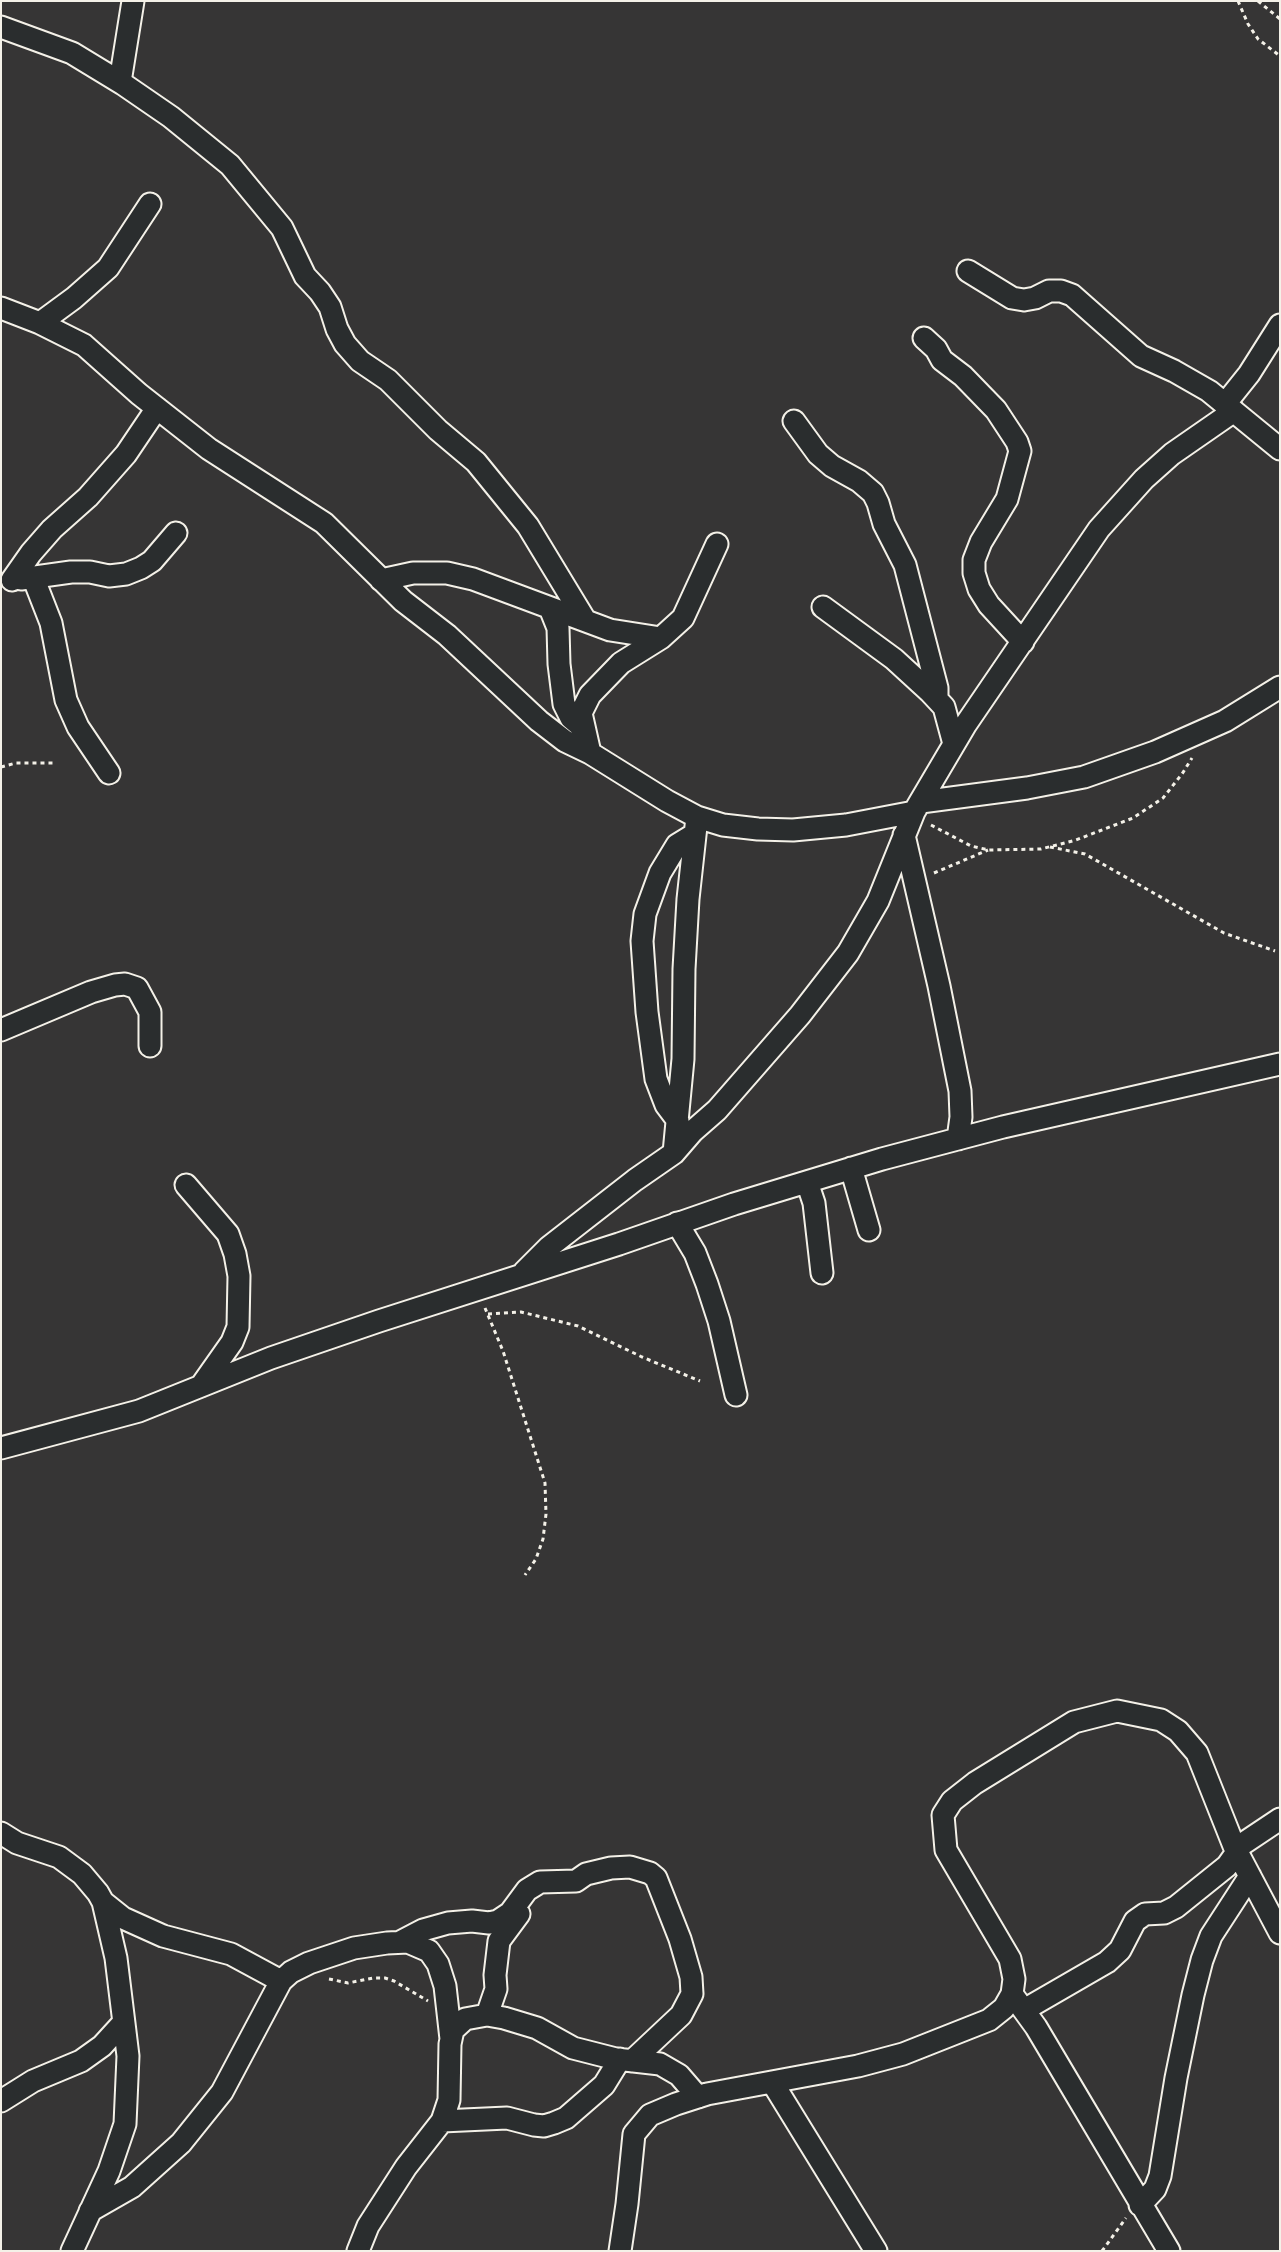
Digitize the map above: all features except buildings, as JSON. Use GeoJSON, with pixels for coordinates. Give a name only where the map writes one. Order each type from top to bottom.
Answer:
{"type":"FeatureCollection","features":[{"type":"Feature","properties":{"kind":"street"},"geometry":{"type":"LineString","coordinates":[[120,82],[133,1]]}},
{"type":"Feature","properties":{"kind":"street"},"geometry":{"type":"LineString","coordinates":[[1,27],[72,53],[120,82],[171,117],[230,165],[282,228],[305,276],[320,292],[330,307],[337,329],[345,344],[360,361],[388,380],[438,430],[476,462],[528,526],[585,620]]}},
{"type":"Feature","properties":{"kind":"street"},"geometry":{"type":"LineString","coordinates":[[40,324],[74,298],[108,268],[150,204]]}},
{"type":"Feature","properties":{"kind":"street"},"geometry":{"type":"LineString","coordinates":[[968,271],[1012,298],[1024,300],[1035,298],[1049,291],[1061,291],[1072,295],[1141,356],[1174,371],[1209,391],[1280,449]]}},
{"type":"Feature","properties":{"kind":"street"},"geometry":{"type":"LineString","coordinates":[[1,308],[84,345],[157,408],[209,449],[324,523],[403,601],[447,635],[539,720],[565,741],[590,753],[696,825],[793,830],[846,825],[913,816],[1028,788],[1084,777],[1156,752],[1225,720],[1280,687]]}},
{"type":"Feature","properties":{"kind":"street"},"geometry":{"type":"LineString","coordinates":[[520,1276],[549,1247],[635,1180],[674,1153],[692,1131],[717,1110],[800,1015],[848,953],[878,901],[913,816],[954,744],[1099,529],[1144,479],[1229,407],[1267,342],[1280,325]]}},
{"type":"Feature","properties":{"kind":"street"},"geometry":{"type":"LineString","coordinates":[[924,338],[936,350],[942,360],[963,376],[996,410],[1017,442],[1020,451],[1007,499],[981,542],[974,560],[974,573],[979,589],[990,605],[1023,642]]}},
{"type":"Feature","properties":{"kind":"street"},"geometry":{"type":"LineString","coordinates":[[6,581],[52,529],[88,497],[126,454],[157,408]]}},
{"type":"Feature","properties":{"kind":"street"},"geometry":{"type":"LineString","coordinates":[[794,421],[818,454],[832,466],[859,481],[873,492],[884,524],[905,565],[931,665],[937,699]]}},
{"type":"Feature","properties":{"kind":"street"},"geometry":{"type":"LineString","coordinates":[[6,581],[71,572],[90,572],[109,576],[126,574],[152,561],[176,533]]}},
{"type":"Feature","properties":{"kind":"street"},"geometry":{"type":"LineString","coordinates":[[590,753],[581,713],[590,695],[621,663],[661,638],[682,618],[717,544]]}},
{"type":"Feature","properties":{"kind":"street"},"geometry":{"type":"LineString","coordinates":[[381,580],[414,573],[447,572],[473,579],[610,630],[661,638]]}},
{"type":"Feature","properties":{"kind":"street"},"geometry":{"type":"LineString","coordinates":[[33,577],[51,623],[66,700],[78,727],[109,774]]}},
{"type":"Feature","properties":{"kind":"street"},"geometry":{"type":"LineString","coordinates":[[823,607],[894,659],[937,699],[948,717],[954,744]]}},
{"type":"Feature","properties":{"kind":"street"},"geometry":{"type":"LineString","coordinates":[[550,608],[558,628],[559,664],[564,704],[571,718],[584,729]]}},
{"type":"Feature","properties":{"kind":"street"},"geometry":{"type":"LineString","coordinates":[[913,816],[914,882],[939,986],[960,1091],[962,1117],[958,1139]]}},
{"type":"Feature","properties":{"kind":"street"},"geometry":{"type":"LineString","coordinates":[[678,1121],[666,1105],[656,1079],[647,1012],[642,941],[644,914],[660,873],[678,844],[696,825]]}},
{"type":"Feature","properties":{"kind":"street"},"geometry":{"type":"LineString","coordinates":[[674,1153],[683,1059],[684,961],[696,825]]}},
{"type":"Feature","properties":{"kind":"street"},"geometry":{"type":"LineString","coordinates":[[1,1030],[92,992],[114,985],[125,984],[137,988],[150,1012],[150,1046]]}},
{"type":"Feature","properties":{"kind":"street"},"geometry":{"type":"LineString","coordinates":[[1,1448],[139,1411],[271,1358],[677,1223],[850,1168],[958,1139],[1280,1064]]}},
{"type":"Feature","properties":{"kind":"street"},"geometry":{"type":"LineString","coordinates":[[850,1168],[869,1230]]}},
{"type":"Feature","properties":{"kind":"street"},"geometry":{"type":"LineString","coordinates":[[807,1182],[814,1203],[822,1273]]}},
{"type":"Feature","properties":{"kind":"street"},"geometry":{"type":"LineString","coordinates":[[186,1185],[228,1234],[235,1254],[239,1276],[238,1327],[232,1342],[201,1386]]}},
{"type":"Feature","properties":{"kind":"street"},"geometry":{"type":"LineString","coordinates":[[677,1223],[695,1253],[710,1293],[719,1321],[736,1395]]}},
{"type":"Feature","properties":{"kind":"street"},"geometry":{"type":"LineString","coordinates":[[1169,2251],[1036,2027],[1018,2002],[1010,1959],[946,1850],[943,1815],[952,1801],[975,1782],[1074,1722],[1117,1711],[1161,1720],[1178,1731],[1196,1753],[1236,1850],[1280,1933]]}},
{"type":"Feature","properties":{"kind":"street"},"geometry":{"type":"LineString","coordinates":[[620,2251],[634,2134],[650,2116],[676,2104],[698,2097],[858,2066],[903,2054],[989,2020],[1004,2008],[1106,1962],[1120,1950],[1135,1921],[1145,1914],[1164,1913],[1176,1907],[1227,1866],[1236,1850],[1280,1820]]}},
{"type":"Feature","properties":{"kind":"street"},"geometry":{"type":"LineString","coordinates":[[1,1833],[17,1843],[59,1856],[82,1874],[103,1902],[116,1958],[128,2056],[126,2124],[109,2171],[72,2251]]}},
{"type":"Feature","properties":{"kind":"street"},"geometry":{"type":"LineString","coordinates":[[400,1942],[423,1930],[448,1923],[472,1920],[489,1923],[498,1921],[510,1913],[526,1892],[540,1882],[576,1880],[586,1874],[611,1868],[641,1869],[656,1878],[680,1939],[691,1977],[692,1994],[681,2015],[626,2060],[604,2085],[566,2118],[554,2124],[544,2126],[507,2118],[442,2121]]}},
{"type":"Feature","properties":{"kind":"street"},"geometry":{"type":"LineString","coordinates":[[1140,2203],[1155,2189],[1160,2176],[1176,2078],[1202,1960],[1211,1936],[1250,1876]]}},
{"type":"Feature","properties":{"kind":"street"},"geometry":{"type":"LineString","coordinates":[[487,2015],[496,1989],[495,1975],[499,1942],[521,1911],[525,1903],[526,1892]]}},
{"type":"Feature","properties":{"kind":"street"},"geometry":{"type":"LineString","coordinates":[[103,1902],[123,1918],[163,1936],[232,1954],[286,1977]]}},
{"type":"Feature","properties":{"kind":"street"},"geometry":{"type":"LineString","coordinates":[[90,2211],[132,2188],[181,2143],[222,2092],[286,1977],[309,1963],[354,1948],[408,1942],[429,1951],[438,1964],[445,1986],[451,2039],[449,2100],[442,2121],[397,2182],[368,2226],[358,2251]]}},
{"type":"Feature","properties":{"kind":"street"},"geometry":{"type":"LineString","coordinates":[[451,2039],[453,2030],[465,2019],[487,2015],[537,2028],[573,2048],[626,2060],[660,2064],[678,2075],[698,2097]]}},
{"type":"Feature","properties":{"kind":"street"},"geometry":{"type":"LineString","coordinates":[[1,2102],[33,2080],[81,2061],[102,2046],[123,2023]]}},
{"type":"Feature","properties":{"kind":"street"},"geometry":{"type":"LineString","coordinates":[[772,2082],[860,2241],[876,2251]]}},
{"type":"Feature","properties":{"kind":"path"},"geometry":{"type":"LineString","coordinates":[[1238,1],[1248,24],[1258,39],[1280,56]]}},
{"type":"Feature","properties":{"kind":"path"},"geometry":{"type":"LineString","coordinates":[[1258,1],[1280,20]]}},
{"type":"Feature","properties":{"kind":"path"},"geometry":{"type":"LineString","coordinates":[[913,816],[971,846],[989,850],[1014,851],[1049,847],[1076,840],[1132,818],[1163,798],[1182,774],[1210,727]]}},
{"type":"Feature","properties":{"kind":"path"},"geometry":{"type":"LineString","coordinates":[[1,767],[16,763],[54,763]]}},
{"type":"Feature","properties":{"kind":"path"},"geometry":{"type":"LineString","coordinates":[[1049,847],[1085,854],[1224,933],[1275,951]]}},
{"type":"Feature","properties":{"kind":"path"},"geometry":{"type":"LineString","coordinates":[[914,882],[989,850]]}},
{"type":"Feature","properties":{"kind":"path"},"geometry":{"type":"LineString","coordinates":[[474,1290],[488,1314],[503,1352],[544,1483],[546,1514],[543,1539],[536,1558],[525,1574]]}},
{"type":"Feature","properties":{"kind":"path"},"geometry":{"type":"LineString","coordinates":[[488,1314],[521,1312],[578,1326],[642,1357],[700,1381]]}},
{"type":"Feature","properties":{"kind":"path"},"geometry":{"type":"LineString","coordinates":[[286,1977],[348,1983],[373,1978],[384,1978],[394,1981],[430,2002],[447,2007]]}},
{"type":"Feature","properties":{"kind":"path"},"geometry":{"type":"LineString","coordinates":[[1102,2251],[1140,2203]]}}]}
